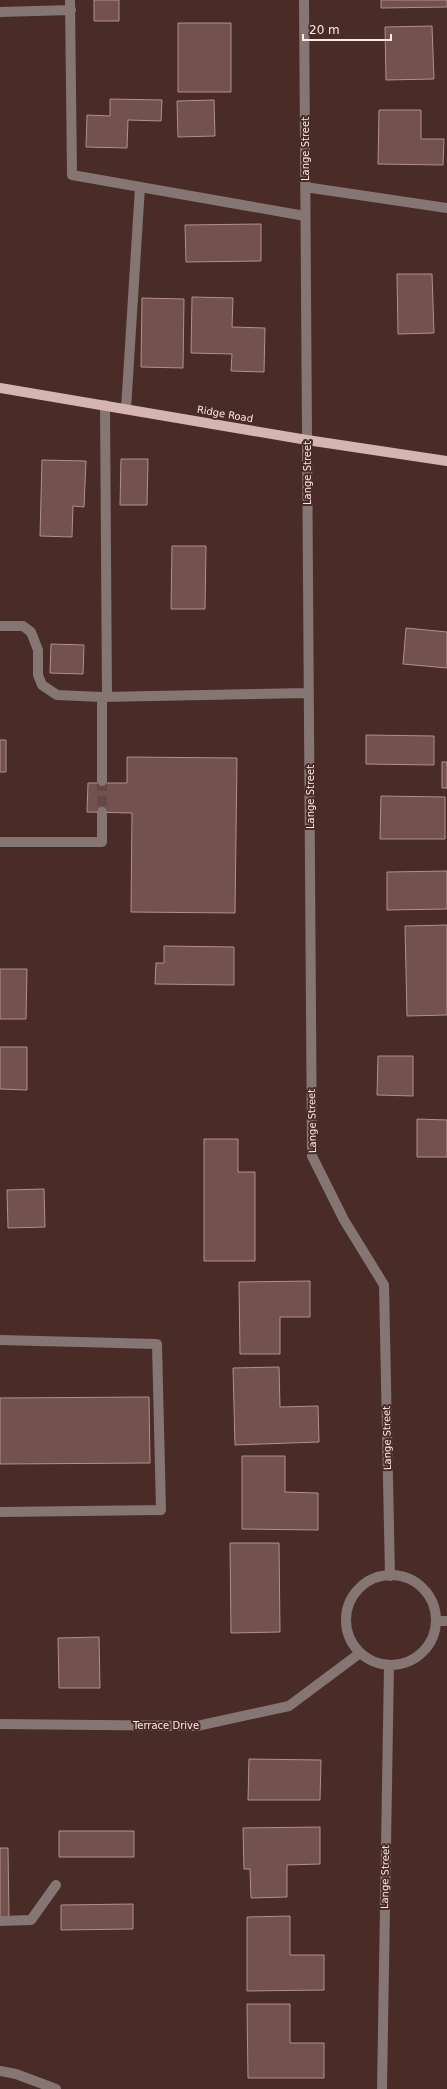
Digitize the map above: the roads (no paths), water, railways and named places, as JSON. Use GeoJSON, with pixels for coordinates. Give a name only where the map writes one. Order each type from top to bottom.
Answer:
{"type":"FeatureCollection","features":[{"type":"Feature","properties":{"kind":"main road","name":"Ridge Road"},"geometry":{"type":"LineString","coordinates":[[0,388],[307,440],[447,461]]}},
{"type":"Feature","properties":{"kind":"street","name":"Lange Street"},"geometry":{"type":"LineString","coordinates":[[304,0],[312,1156],[344,1220],[384,1285],[390,1576]]}},
{"type":"Feature","properties":{"kind":"street"},"geometry":{"type":"LineString","coordinates":[[0,12],[70,5],[72,175],[305,216]]}},
{"type":"Feature","properties":{"kind":"street"},"geometry":{"type":"LineString","coordinates":[[126,409],[140,187]]}},
{"type":"Feature","properties":{"kind":"street"},"geometry":{"type":"LineString","coordinates":[[305,187],[447,208]]}},
{"type":"Feature","properties":{"kind":"street"},"geometry":{"type":"LineString","coordinates":[[102,781],[104,696],[105,405]]}},
{"type":"Feature","properties":{"kind":"street"},"geometry":{"type":"LineString","coordinates":[[0,626],[23,626],[31,632],[38,650],[38,675],[42,685],[57,695],[104,696],[309,693]]}},
{"type":"Feature","properties":{"kind":"street"},"geometry":{"type":"LineString","coordinates":[[0,842],[102,842],[102,812]]}},
{"type":"Feature","properties":{"kind":"street"},"geometry":{"type":"LineString","coordinates":[[0,1340],[157,1344],[161,1510],[0,1512]]}},
{"type":"Feature","properties":{"kind":"street"},"geometry":{"type":"LineString","coordinates":[[390,1576],[404,1578],[422,1589],[434,1606],[436,1621],[434,1634],[427,1647],[417,1657],[404,1663],[389,1665],[374,1662],[360,1653],[351,1641],[348,1634],[346,1627],[346,1611],[352,1597],[363,1585],[376,1578],[390,1576]]}},
{"type":"Feature","properties":{"kind":"street"},"geometry":{"type":"LineString","coordinates":[[436,1621],[447,1621]]}},
{"type":"Feature","properties":{"kind":"street","name":"Terrace Drive"},"geometry":{"type":"LineString","coordinates":[[0,1724],[198,1726],[289,1706],[360,1653]]}},
{"type":"Feature","properties":{"kind":"street","name":"Lange Street"},"geometry":{"type":"LineString","coordinates":[[382,2089],[389,1665]]}},
{"type":"Feature","properties":{"kind":"street"},"geometry":{"type":"LineString","coordinates":[[0,1921],[31,1920],[56,1886]]}},
{"type":"Feature","properties":{"kind":"street"},"geometry":{"type":"LineString","coordinates":[[0,2071],[16,2074],[56,2089]]}},
{"type":"Feature","properties":{"kind":"tunnel"},"geometry":{"type":"LineString","coordinates":[[102,781],[102,812]]}}]}
